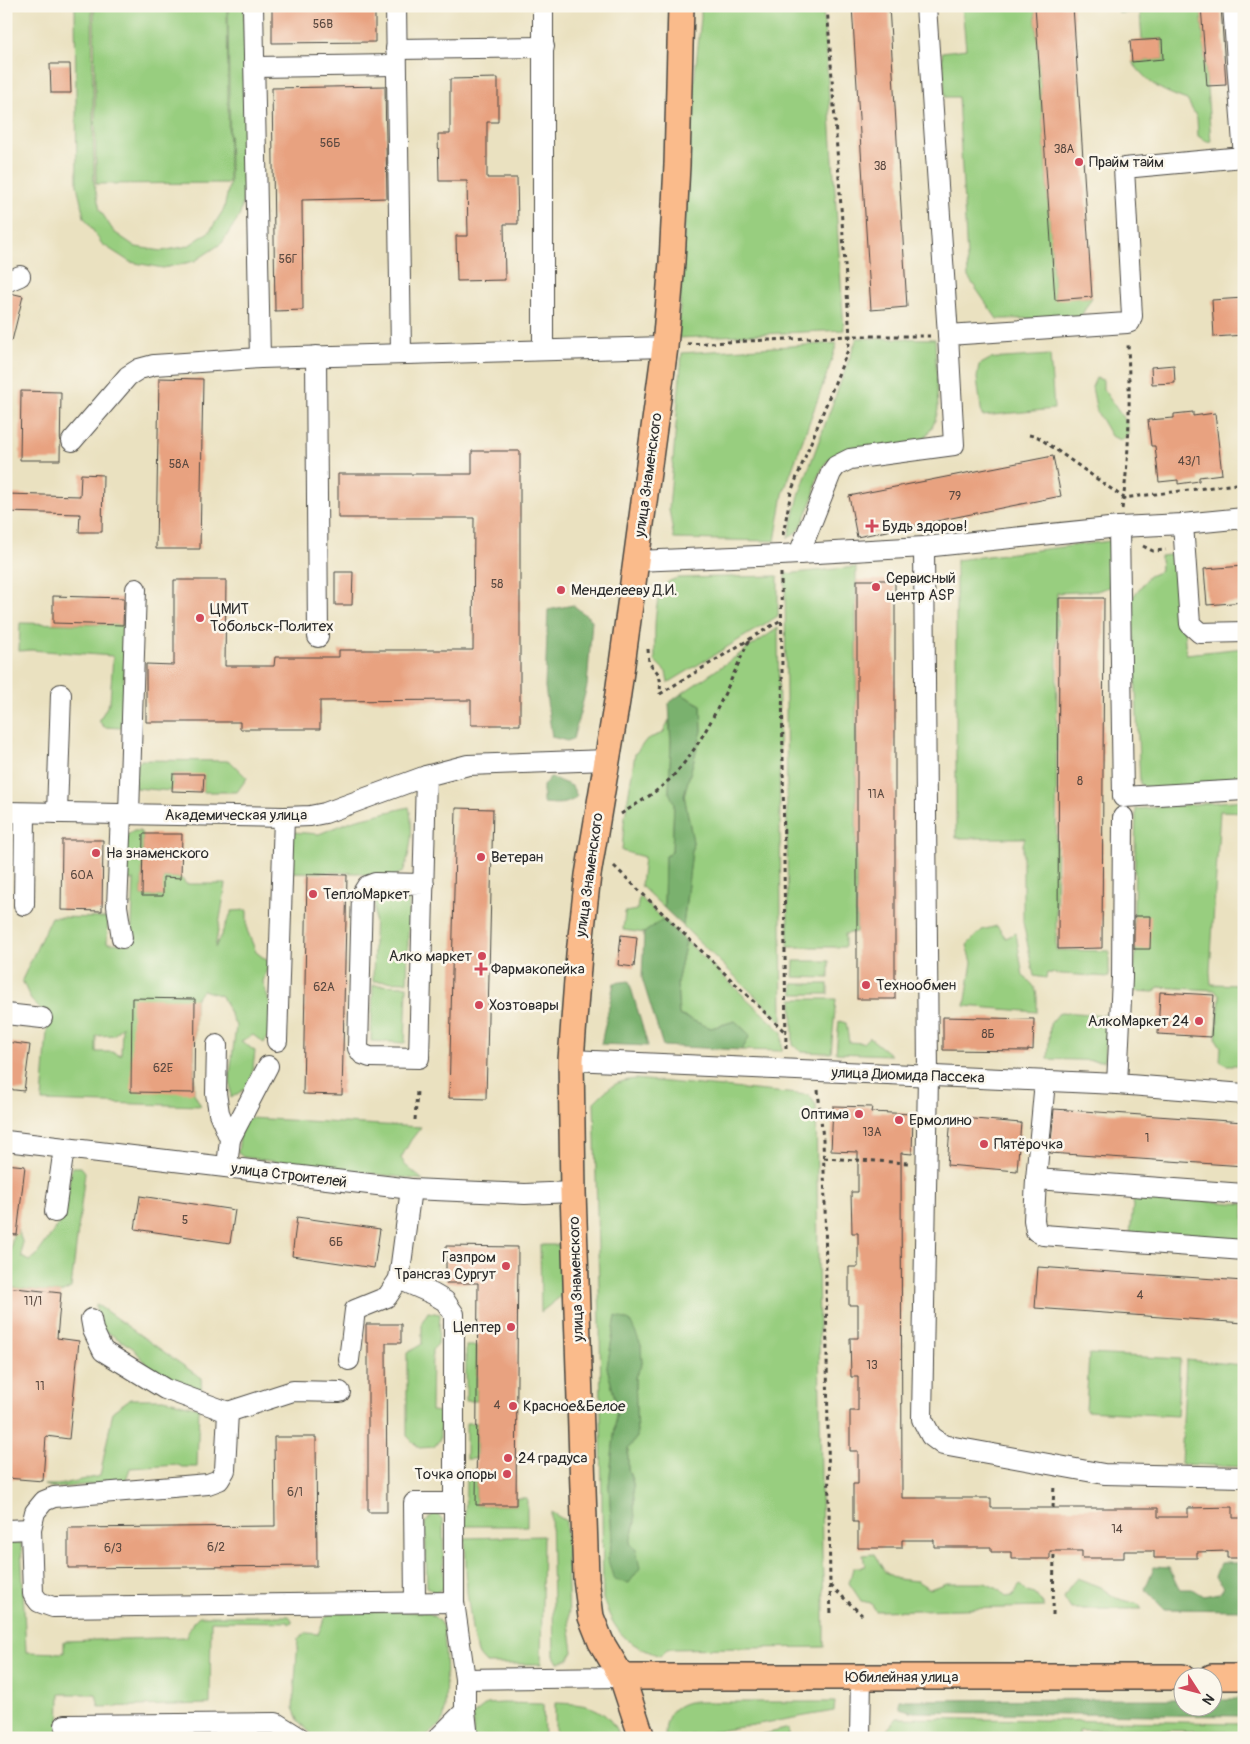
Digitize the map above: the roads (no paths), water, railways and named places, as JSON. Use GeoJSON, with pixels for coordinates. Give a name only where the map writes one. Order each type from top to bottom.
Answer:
{"type":"FeatureCollection","features":[{"type":"Feature","properties":{"kind":"main road","name":"улица Знаменского"},"geometry":{"type":"LineString","coordinates":[[642,1738],[622,1677],[601,1642],[591,1617],[586,1578],[573,1192],[571,1060],[579,954],[588,875],[619,692],[636,561],[676,346],[681,6]]}},
{"type":"Feature","properties":{"kind":"main road","name":"Юбилейная улица"},"geometry":{"type":"LineString","coordinates":[[622,1677],[1172,1677]]}},
{"type":"Feature","properties":{"kind":"main road"},"geometry":{"type":"LineString","coordinates":[[1222,1677],[1244,1677]]}},
{"type":"Feature","properties":{"kind":"street"},"geometry":{"type":"LineString","coordinates":[[253,6],[260,358]]}},
{"type":"Feature","properties":{"kind":"street"},"geometry":{"type":"LineString","coordinates":[[396,6],[401,353]]}},
{"type":"Feature","properties":{"kind":"street"},"geometry":{"type":"LineString","coordinates":[[543,6],[543,350]]}},
{"type":"Feature","properties":{"kind":"street"},"geometry":{"type":"LineString","coordinates":[[799,554],[831,473],[836,466],[850,459],[954,445],[926,6]]}},
{"type":"Feature","properties":{"kind":"street"},"geometry":{"type":"LineString","coordinates":[[948,336],[1130,322],[1132,316],[1124,168],[1243,157],[1234,6]]}},
{"type":"Feature","properties":{"kind":"street"},"geometry":{"type":"LineString","coordinates":[[254,67],[544,47]]}},
{"type":"Feature","properties":{"kind":"street"},"geometry":{"type":"LineString","coordinates":[[72,442],[128,376],[139,369],[154,365],[260,358],[676,346]]}},
{"type":"Feature","properties":{"kind":"street"},"geometry":{"type":"LineString","coordinates":[[316,356],[318,637]]}},
{"type":"Feature","properties":{"kind":"street"},"geometry":{"type":"LineString","coordinates":[[636,561],[924,547],[1119,527],[1183,524],[1244,518]]}},
{"type":"Feature","properties":{"kind":"street"},"geometry":{"type":"LineString","coordinates":[[1183,524],[1190,624],[1200,633],[1244,632]]}},
{"type":"Feature","properties":{"kind":"street"},"geometry":{"type":"LineString","coordinates":[[1119,527],[1123,797],[1244,790]]}},
{"type":"Feature","properties":{"kind":"street"},"geometry":{"type":"LineString","coordinates":[[924,547],[928,1076],[922,1419],[931,1436],[943,1445],[1104,1474],[1244,1477]]}},
{"type":"Feature","properties":{"kind":"street"},"geometry":{"type":"LineString","coordinates":[[122,938],[117,906],[125,814],[136,589]]}},
{"type":"Feature","properties":{"kind":"street"},"geometry":{"type":"LineString","coordinates":[[58,813],[62,694]]}},
{"type":"Feature","properties":{"kind":"street","name":"Академическая улица"},"geometry":{"type":"LineString","coordinates":[[16,812],[310,816],[325,814],[426,776],[468,765],[607,760]]}},
{"type":"Feature","properties":{"kind":"street"},"geometry":{"type":"LineString","coordinates":[[424,884],[375,883],[367,886],[362,894],[358,1048],[362,1054],[370,1057],[419,1058],[424,884],[426,776]]}},
{"type":"Feature","properties":{"kind":"street"},"geometry":{"type":"LineString","coordinates":[[16,812],[24,905]]}},
{"type":"Feature","properties":{"kind":"street"},"geometry":{"type":"LineString","coordinates":[[277,1041],[284,817]]}},
{"type":"Feature","properties":{"kind":"street"},"geometry":{"type":"LineString","coordinates":[[1117,1084],[1122,978],[1123,817]]}},
{"type":"Feature","properties":{"kind":"street"},"geometry":{"type":"LineString","coordinates":[[6,1014],[42,1018]]}},
{"type":"Feature","properties":{"kind":"street"},"geometry":{"type":"LineString","coordinates":[[217,1044],[216,1093],[219,1113],[230,1139]]}},
{"type":"Feature","properties":{"kind":"street","name":"улица Диомида Пассека"},"geometry":{"type":"LineString","coordinates":[[571,1060],[1117,1084],[1244,1094]]}},
{"type":"Feature","properties":{"kind":"street"},"geometry":{"type":"LineString","coordinates":[[227,1167],[230,1139],[268,1066]]}},
{"type":"Feature","properties":{"kind":"street"},"geometry":{"type":"LineString","coordinates":[[1045,1081],[1036,1179],[1034,1220],[1036,1231],[1043,1235],[1244,1250]]}},
{"type":"Feature","properties":{"kind":"street","name":"улица Строителей"},"geometry":{"type":"LineString","coordinates":[[6,1141],[411,1189],[515,1194],[573,1192]]}},
{"type":"Feature","properties":{"kind":"street"},"geometry":{"type":"LineString","coordinates":[[55,1212],[64,1148]]}},
{"type":"Feature","properties":{"kind":"street"},"geometry":{"type":"LineString","coordinates":[[1036,1179],[1244,1194]]}},
{"type":"Feature","properties":{"kind":"street"},"geometry":{"type":"LineString","coordinates":[[349,1360],[355,1310],[387,1297],[398,1279],[411,1189]]}},
{"type":"Feature","properties":{"kind":"street"},"geometry":{"type":"LineString","coordinates":[[398,1279],[445,1301],[454,1314],[454,1602],[465,1679],[465,1711],[468,1738]]}},
{"type":"Feature","properties":{"kind":"street"},"geometry":{"type":"LineString","coordinates":[[91,1319],[93,1330],[103,1351],[165,1389],[228,1412],[293,1391],[340,1392]]}},
{"type":"Feature","properties":{"kind":"street"},"geometry":{"type":"LineString","coordinates":[[228,1412],[225,1470],[219,1480],[208,1484],[54,1497],[44,1501],[35,1512],[31,1529],[33,1594],[39,1602],[53,1607],[454,1602]]}},
{"type":"Feature","properties":{"kind":"street"},"geometry":{"type":"LineString","coordinates":[[415,1602],[414,1503],[453,1503]]}},
{"type":"Feature","properties":{"kind":"street"},"geometry":{"type":"LineString","coordinates":[[6,1530],[31,1529]]}},
{"type":"Feature","properties":{"kind":"street"},"geometry":{"type":"LineString","coordinates":[[465,1679],[622,1677]]}},
{"type":"Feature","properties":{"kind":"street"},"geometry":{"type":"LineString","coordinates":[[860,1736],[861,1677]]}},
{"type":"Feature","properties":{"kind":"street"},"geometry":{"type":"LineString","coordinates":[[438,1738],[465,1711]]}},
{"type":"Feature","properties":{"kind":"street"},"geometry":{"type":"LineString","coordinates":[[66,1725],[276,1724],[300,1738]]}},
{"type":"Feature","properties":{"kind":"place","name":"Прайм тайм"},"geometry":{"type":"Point","coordinates":[1079,162]}},
{"type":"Feature","properties":{"kind":"place","name":"Будь здоров!"},"geometry":{"type":"Point","coordinates":[872,526]}},
{"type":"Feature","properties":{"kind":"place","name":"Сервисный центр ASP"},"geometry":{"type":"Point","coordinates":[876,587]}},
{"type":"Feature","properties":{"kind":"place","name":"Менделееву Д.И."},"geometry":{"type":"Point","coordinates":[561,590]}},
{"type":"Feature","properties":{"kind":"place","name":"ЦМИТ Тобольск-Политех"},"geometry":{"type":"Point","coordinates":[200,618]}},
{"type":"Feature","properties":{"kind":"place","name":"На знаменского"},"geometry":{"type":"Point","coordinates":[96,853]}},
{"type":"Feature","properties":{"kind":"place","name":"Ветеран"},"geometry":{"type":"Point","coordinates":[481,857]}},
{"type":"Feature","properties":{"kind":"place","name":"ТеплоМаркет"},"geometry":{"type":"Point","coordinates":[313,894]}},
{"type":"Feature","properties":{"kind":"place","name":"Алко маркет"},"geometry":{"type":"Point","coordinates":[482,956]}},
{"type":"Feature","properties":{"kind":"place","name":"Фармакопейка"},"geometry":{"type":"Point","coordinates":[481,969]}},
{"type":"Feature","properties":{"kind":"place","name":"Технообмен"},"geometry":{"type":"Point","coordinates":[866,985]}},
{"type":"Feature","properties":{"kind":"place","name":"Хозтовары"},"geometry":{"type":"Point","coordinates":[479,1005]}},
{"type":"Feature","properties":{"kind":"place","name":"АлкоМаркет 24"},"geometry":{"type":"Point","coordinates":[1199,1021]}},
{"type":"Feature","properties":{"kind":"place","name":"Оптима"},"geometry":{"type":"Point","coordinates":[859,1114]}},
{"type":"Feature","properties":{"kind":"place","name":"Ермолино"},"geometry":{"type":"Point","coordinates":[899,1120]}},
{"type":"Feature","properties":{"kind":"place","name":"Пятёрочка"},"geometry":{"type":"Point","coordinates":[984,1144]}},
{"type":"Feature","properties":{"kind":"place","name":"Газпром Трансгаз Сургут"},"geometry":{"type":"Point","coordinates":[506,1266]}},
{"type":"Feature","properties":{"kind":"place","name":"Цептер"},"geometry":{"type":"Point","coordinates":[511,1327]}},
{"type":"Feature","properties":{"kind":"place","name":"Красное&Белое"},"geometry":{"type":"Point","coordinates":[513,1406]}},
{"type":"Feature","properties":{"kind":"place","name":"24 градуса"},"geometry":{"type":"Point","coordinates":[508,1458]}},
{"type":"Feature","properties":{"kind":"place","name":"Точка опоры"},"geometry":{"type":"Point","coordinates":[507,1474]}}]}
